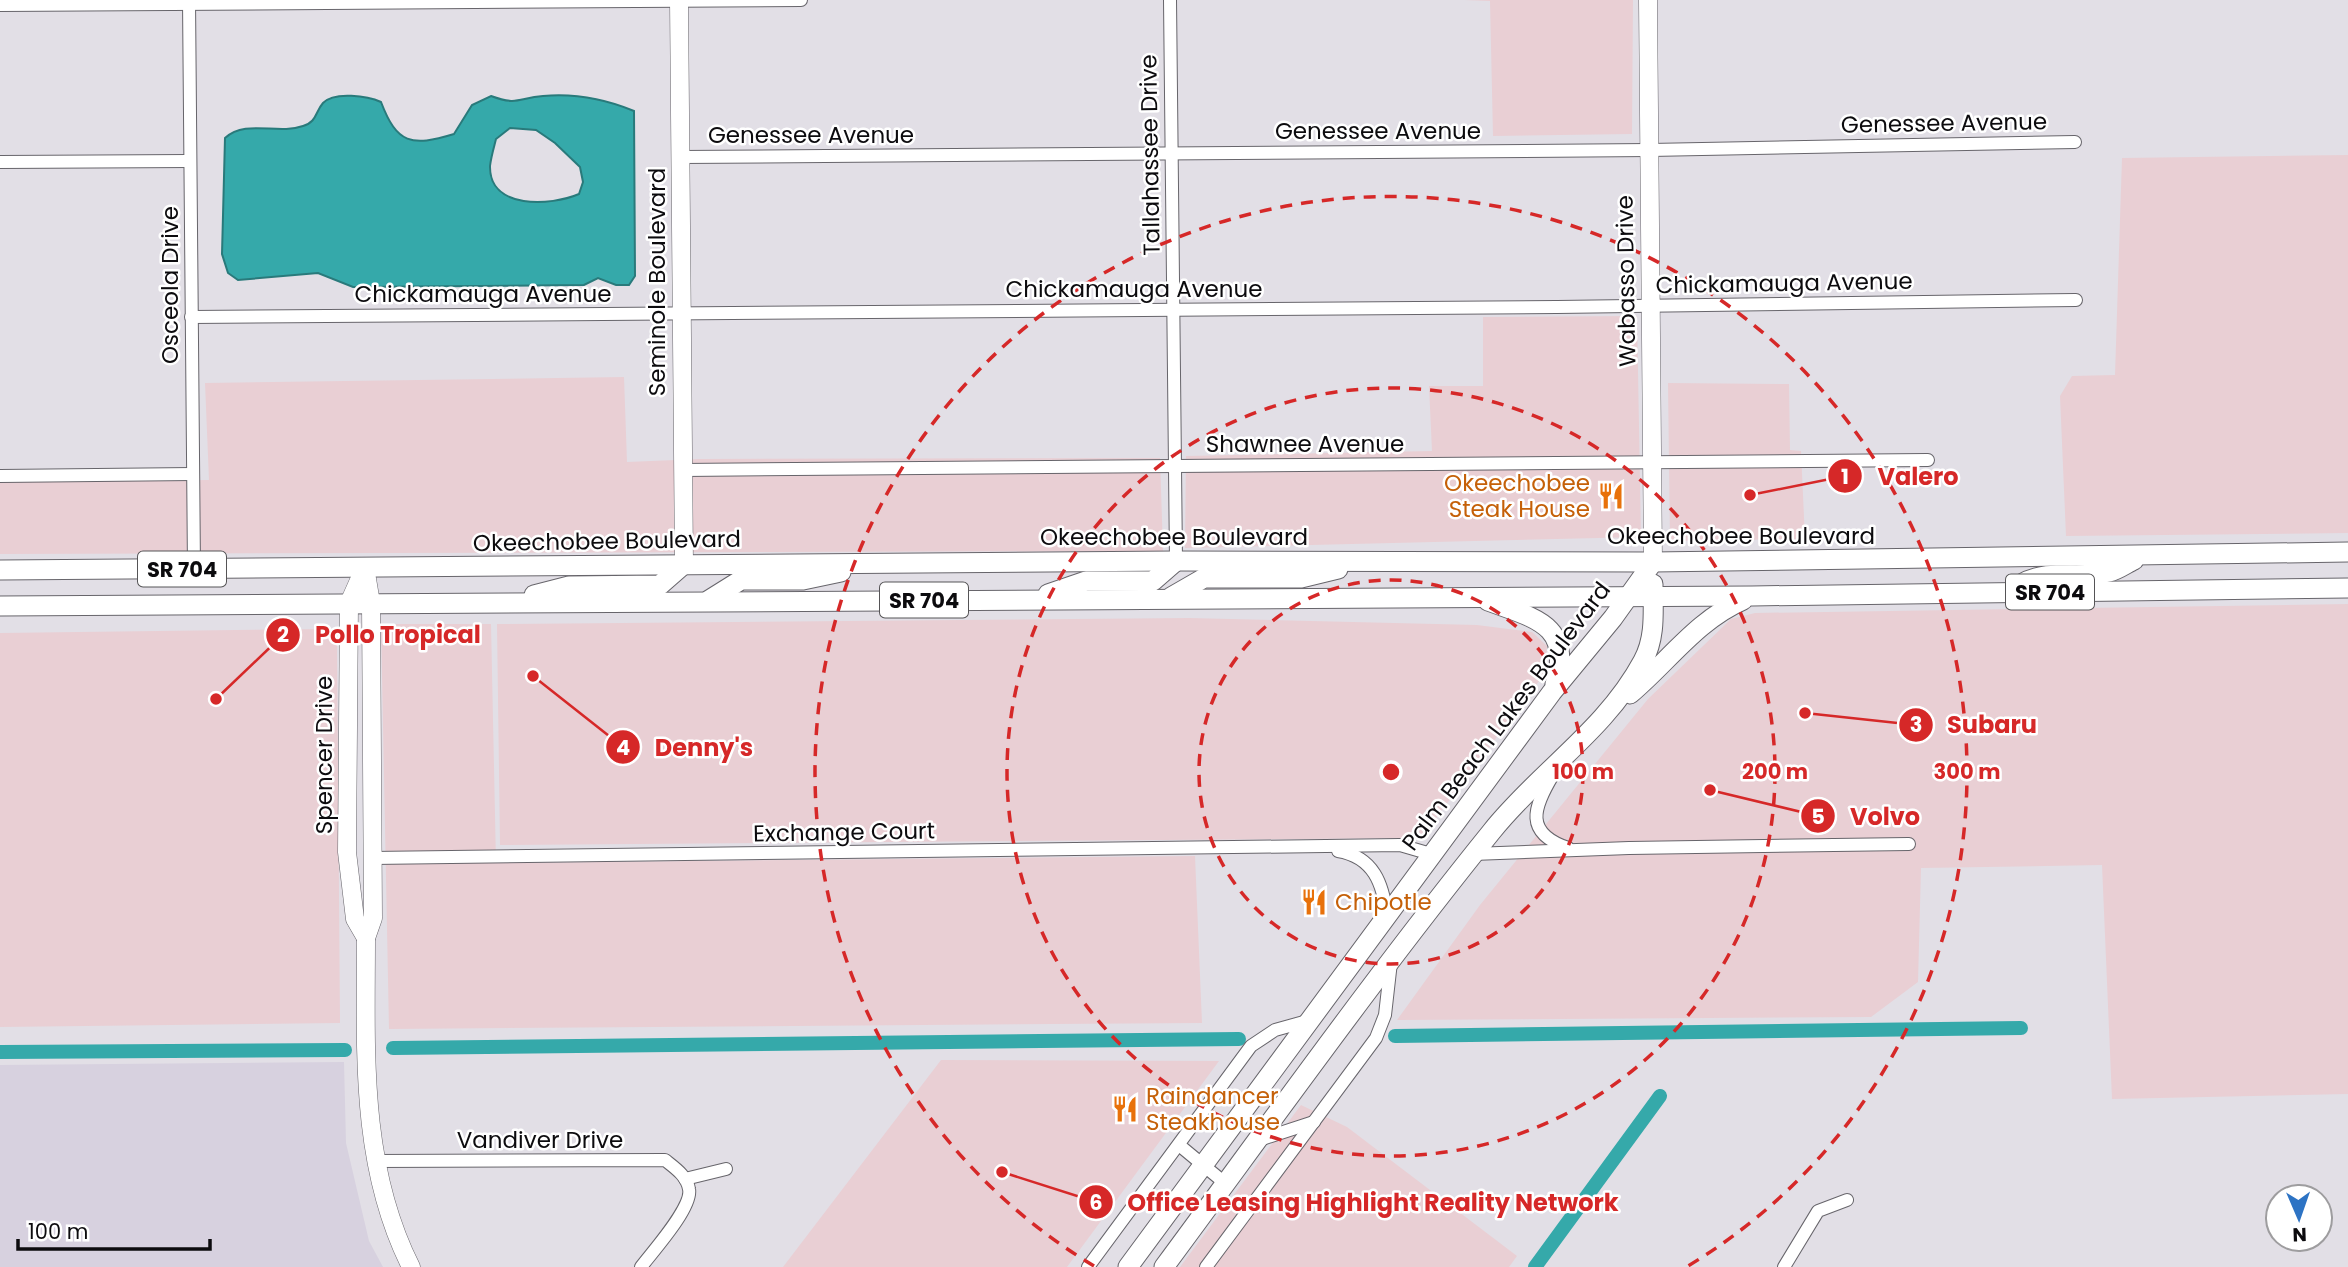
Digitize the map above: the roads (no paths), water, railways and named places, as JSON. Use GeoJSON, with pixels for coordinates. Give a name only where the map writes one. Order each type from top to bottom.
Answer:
{"type":"FeatureCollection","features":[{"type":"Feature","properties":{"kind":"main road","name":"Okeechobee Boulevard"},"geometry":{"type":"LineString","coordinates":[[0,570],[1176,561],[1653,562],[2138,558],[2348,552]]}},
{"type":"Feature","properties":{"kind":"main road"},"geometry":{"type":"LineString","coordinates":[[2020,592],[2021,584],[2031,579],[2049,574],[2110,572],[2138,558]]}},
{"type":"Feature","properties":{"kind":"main road"},"geometry":{"type":"LineString","coordinates":[[1034,599],[1086,581],[1153,580],[1176,561]]}},
{"type":"Feature","properties":{"kind":"main road"},"geometry":{"type":"LineString","coordinates":[[1169,598],[1204,578],[1301,578],[1369,561]]}},
{"type":"Feature","properties":{"kind":"main road","name":"Palm Beach Lakes Boulevard"},"geometry":{"type":"LineString","coordinates":[[1128,1267],[1552,692],[1653,562]]}},
{"type":"Feature","properties":{"kind":"main road"},"geometry":{"type":"LineString","coordinates":[[1615,706],[1648,650],[1653,636],[1653,562]]}},
{"type":"Feature","properties":{"kind":"main road"},"geometry":{"type":"LineString","coordinates":[[709,601],[741,580],[803,580],[883,563]]}},
{"type":"Feature","properties":{"kind":"main road"},"geometry":{"type":"LineString","coordinates":[[506,602],[569,586],[660,584],[684,564]]}},
{"type":"Feature","properties":{"kind":"main road","name":"SR 704"},"geometry":{"type":"LineString","coordinates":[[0,606],[1752,596],[2348,588]]}},
{"type":"Feature","properties":{"kind":"main road"},"geometry":{"type":"LineString","coordinates":[[1477,596],[1532,617],[1553,632],[1560,658],[1552,692]]}},
{"type":"Feature","properties":{"kind":"main road"},"geometry":{"type":"LineString","coordinates":[[1164,1267],[1428,909],[1498,823],[1615,706],[1656,673],[1710,617],[1752,596]]}},
{"type":"Feature","properties":{"kind":"main road"},"geometry":{"type":"LineString","coordinates":[[1428,909],[1433,886],[1432,854]]}},
{"type":"Feature","properties":{"kind":"street","name":"Seminole Boulevard"},"geometry":{"type":"LineString","coordinates":[[679,0],[684,564]]}},
{"type":"Feature","properties":{"kind":"street"},"geometry":{"type":"LineString","coordinates":[[0,5],[801,0]]}},
{"type":"Feature","properties":{"kind":"street","name":"Tallahassee Drive"},"geometry":{"type":"LineString","coordinates":[[1170,0],[1176,561]]}},
{"type":"Feature","properties":{"kind":"street","name":"Wabasso Drive"},"geometry":{"type":"LineString","coordinates":[[1648,0],[1653,562]]}},
{"type":"Feature","properties":{"kind":"street","name":"Osceola Drive"},"geometry":{"type":"LineString","coordinates":[[189,2],[194,569]]}},
{"type":"Feature","properties":{"kind":"street","name":"Genessee Avenue"},"geometry":{"type":"LineString","coordinates":[[680,157],[1650,150],[2076,142]]}},
{"type":"Feature","properties":{"kind":"street"},"geometry":{"type":"LineString","coordinates":[[0,162],[190,161]]}},
{"type":"Feature","properties":{"kind":"street","name":"Chickamauga Avenue"},"geometry":{"type":"LineString","coordinates":[[191,317],[1651,306],[2076,300]]}},
{"type":"Feature","properties":{"kind":"street","name":"Shawnee Avenue"},"geometry":{"type":"LineString","coordinates":[[683,470],[1928,460]]}},
{"type":"Feature","properties":{"kind":"street"},"geometry":{"type":"LineString","coordinates":[[0,476],[193,474]]}},
{"type":"Feature","properties":{"kind":"street","name":"Spencer Drive"},"geometry":{"type":"LineString","coordinates":[[365,567],[371,603],[373,918],[366,938],[367,1069],[375,1161],[390,1218],[411,1267]]}},
{"type":"Feature","properties":{"kind":"street","name":"Spencer Drive"},"geometry":{"type":"LineString","coordinates":[[365,567],[349,603],[347,852],[355,919],[366,938]]}},
{"type":"Feature","properties":{"kind":"street"},"geometry":{"type":"LineString","coordinates":[[348,750],[362,761],[372,779]]}},
{"type":"Feature","properties":{"kind":"street"},"geometry":{"type":"LineString","coordinates":[[1564,757],[1542,794],[1536,823],[1546,838],[1572,850]]}},
{"type":"Feature","properties":{"kind":"street"},"geometry":{"type":"LineString","coordinates":[[1473,854],[1909,844]]}},
{"type":"Feature","properties":{"kind":"street","name":"Exchange Court"},"geometry":{"type":"LineString","coordinates":[[372,858],[1400,845],[1432,854]]}},
{"type":"Feature","properties":{"kind":"street","name":"Exchange Court"},"geometry":{"type":"LineString","coordinates":[[1317,848],[1350,853],[1367,865],[1383,889],[1387,918]]}},
{"type":"Feature","properties":{"kind":"street"},"geometry":{"type":"LineString","coordinates":[[1206,1267],[1381,1028],[1391,962]]}},
{"type":"Feature","properties":{"kind":"street"},"geometry":{"type":"LineString","coordinates":[[1088,1267],[1251,1046],[1275,1030],[1311,1020]]}},
{"type":"Feature","properties":{"kind":"street"},"geometry":{"type":"LineString","coordinates":[[1259,1140],[1314,1122]]}},
{"type":"Feature","properties":{"kind":"street"},"geometry":{"type":"LineString","coordinates":[[1179,1146],[1226,1184]]}},
{"type":"Feature","properties":{"kind":"street","name":"Vandiver Drive"},"geometry":{"type":"LineString","coordinates":[[375,1161],[665,1160],[687,1185]]}},
{"type":"Feature","properties":{"kind":"street"},"geometry":{"type":"LineString","coordinates":[[641,1267],[688,1203],[687,1185],[726,1169]]}},
{"type":"Feature","properties":{"kind":"street"},"geometry":{"type":"LineString","coordinates":[[1784,1267],[1818,1211],[1847,1200]]}},
{"type":"Feature","properties":{"kind":"water"},"geometry":{"type":"Polygon","coordinates":[[[567,95],[601,100],[634,111],[635,276],[629,285],[616,285],[598,278],[584,285],[353,287],[318,273],[238,280],[228,273],[222,254],[225,138],[233,132],[252,128],[283,129],[303,126],[311,122],[320,106],[328,99],[351,96],[381,102],[393,127],[400,134],[416,141],[427,140],[454,134],[472,105],[491,96],[513,101],[567,95]],[[510,128],[496,139],[490,166],[492,180],[500,191],[524,201],[553,201],[579,194],[583,182],[580,167],[555,143],[536,130],[510,128]]]}},
{"type":"Feature","properties":{"kind":"waterway"},"geometry":{"type":"LineString","coordinates":[[1395,1036],[2021,1028]]}},
{"type":"Feature","properties":{"kind":"waterway"},"geometry":{"type":"LineString","coordinates":[[393,1048],[1239,1039]]}},
{"type":"Feature","properties":{"kind":"waterway"},"geometry":{"type":"LineString","coordinates":[[0,1052],[345,1050]]}},
{"type":"Feature","properties":{"kind":"waterway"},"geometry":{"type":"LineString","coordinates":[[1535,1267],[1660,1096]]}},
{"type":"Feature","properties":{"kind":"place","name":"Valero"},"geometry":{"type":"Point","coordinates":[1750,495]}},
{"type":"Feature","properties":{"kind":"place","name":"Okeechobee Steak House"},"geometry":{"type":"Point","coordinates":[1611,496]}},
{"type":"Feature","properties":{"kind":"place","name":"Denny's"},"geometry":{"type":"Point","coordinates":[533,676]}},
{"type":"Feature","properties":{"kind":"place","name":"Pollo Tropical"},"geometry":{"type":"Point","coordinates":[216,699]}},
{"type":"Feature","properties":{"kind":"place","name":"Subaru"},"geometry":{"type":"Point","coordinates":[1805,713]}},
{"type":"Feature","properties":{"kind":"place","name":"Volvo"},"geometry":{"type":"Point","coordinates":[1710,790]}},
{"type":"Feature","properties":{"kind":"place","name":"Chipotle"},"geometry":{"type":"Point","coordinates":[1314,902]}},
{"type":"Feature","properties":{"kind":"place","name":"Raindancer Steakhouse"},"geometry":{"type":"Point","coordinates":[1125,1109]}},
{"type":"Feature","properties":{"kind":"place","name":"Office Leasing Highlight Reality Network"},"geometry":{"type":"Point","coordinates":[1002,1172]}}]}
